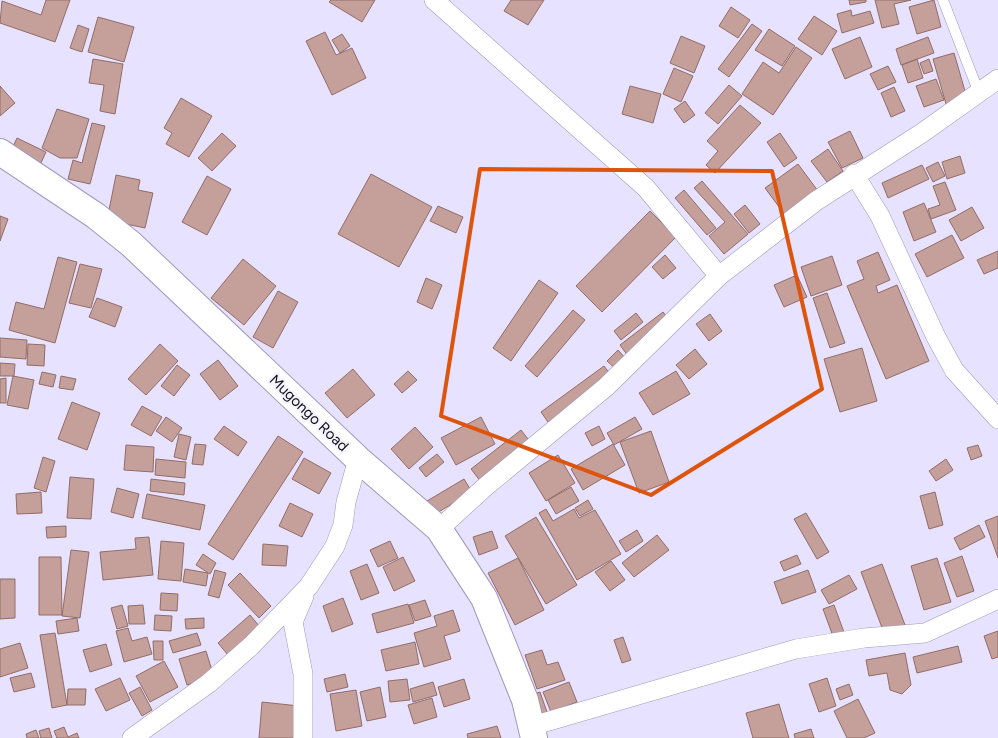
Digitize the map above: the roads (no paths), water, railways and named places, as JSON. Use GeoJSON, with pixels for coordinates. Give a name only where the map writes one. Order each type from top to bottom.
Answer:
{"type":"FeatureCollection","features":[{"type":"Feature","properties":{"kind":"street"},"geometry":{"type":"LineString","coordinates":[[434,0],[646,188],[719,276]]}},
{"type":"Feature","properties":{"kind":"street"},"geometry":{"type":"LineString","coordinates":[[439,529],[485,487],[606,387],[719,276],[854,174],[922,133],[998,79]]}},
{"type":"Feature","properties":{"kind":"street","name":"Mugongo Road"},"geometry":{"type":"LineString","coordinates":[[0,152],[96,216],[132,244],[358,459],[439,529],[484,598],[511,661],[533,732]]}},
{"type":"Feature","properties":{"kind":"street"},"geometry":{"type":"LineString","coordinates":[[854,174],[880,216],[928,321],[954,370],[998,419]]}},
{"type":"Feature","properties":{"kind":"street"},"geometry":{"type":"LineString","coordinates":[[303,738],[303,674],[294,622],[309,586],[335,546],[343,525],[346,502],[358,459]]}},
{"type":"Feature","properties":{"kind":"street"},"geometry":{"type":"LineString","coordinates":[[132,738],[209,683],[251,646],[309,586]]}},
{"type":"Feature","properties":{"kind":"street"},"geometry":{"type":"LineString","coordinates":[[533,732],[796,649],[864,638],[926,633],[998,599]]}},
{"type":"Feature","properties":{"kind":"lane"},"geometry":{"type":"LineString","coordinates":[[943,0],[979,93]]}}]}
